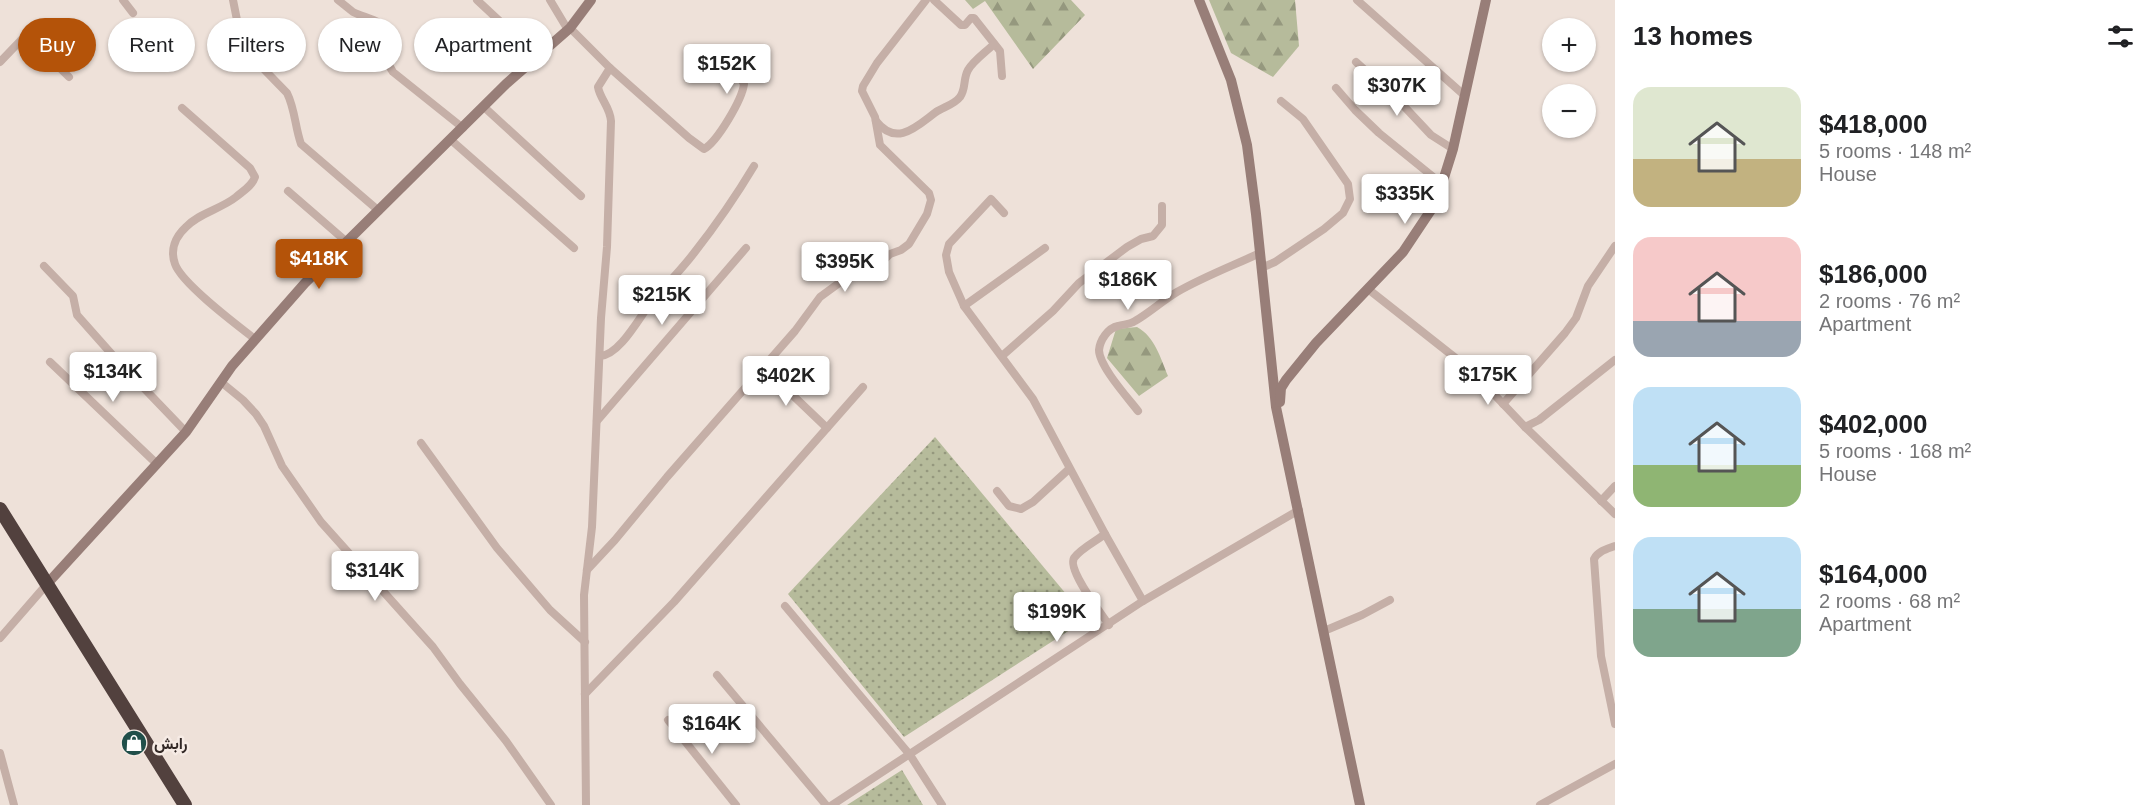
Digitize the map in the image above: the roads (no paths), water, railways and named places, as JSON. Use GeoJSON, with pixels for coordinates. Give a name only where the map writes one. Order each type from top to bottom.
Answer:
{"type":"FeatureCollection","features":[{"type":"Feature","properties":{"kind":"highway"},"geometry":{"type":"LineString","coordinates":[[0,509],[185,805]]}},
{"type":"Feature","properties":{"kind":"street"},"geometry":{"type":"LineString","coordinates":[[123,0],[133,13]]}},
{"type":"Feature","properties":{"kind":"street"},"geometry":{"type":"LineString","coordinates":[[233,0],[237,20],[252,57],[290,100],[301,144],[379,211]]}},
{"type":"Feature","properties":{"kind":"street"},"geometry":{"type":"LineString","coordinates":[[338,0],[351,10],[382,23],[391,33],[393,43],[388,59],[393,72],[463,128]]}},
{"type":"Feature","properties":{"kind":"street"},"geometry":{"type":"LineString","coordinates":[[477,0],[496,18]]}},
{"type":"Feature","properties":{"kind":"street"},"geometry":{"type":"LineString","coordinates":[[550,0],[569,29],[610,68],[704,149],[735,110],[744,84],[730,69],[703,50]]}},
{"type":"Feature","properties":{"kind":"street"},"geometry":{"type":"LineString","coordinates":[[553,43],[569,29],[591,0]]}},
{"type":"Feature","properties":{"kind":"street"},"geometry":{"type":"LineString","coordinates":[[926,0],[877,63],[863,86],[863,94],[880,126],[890,132],[906,132],[919,127],[957,100],[965,87],[968,70],[994,44]]}},
{"type":"Feature","properties":{"kind":"street"},"geometry":{"type":"LineString","coordinates":[[934,0],[961,25],[965,25],[971,18],[974,18],[1000,53],[1002,76]]}},
{"type":"Feature","properties":{"kind":"street"},"geometry":{"type":"LineString","coordinates":[[1199,0],[1231,80],[1242,124],[1250,164],[1278,415],[1360,805]]}},
{"type":"Feature","properties":{"kind":"street"},"geometry":{"type":"LineString","coordinates":[[1357,0],[1464,94]]}},
{"type":"Feature","properties":{"kind":"street"},"geometry":{"type":"LineString","coordinates":[[1278,415],[1281,388],[1286,380],[1316,343],[1403,252],[1431,210],[1453,149],[1486,0]]}},
{"type":"Feature","properties":{"kind":"street"},"geometry":{"type":"LineString","coordinates":[[0,62],[27,36],[69,77]]}},
{"type":"Feature","properties":{"kind":"street"},"geometry":{"type":"LineString","coordinates":[[1356,62],[1400,102],[1431,135],[1453,149]]}},
{"type":"Feature","properties":{"kind":"street"},"geometry":{"type":"LineString","coordinates":[[586,805],[584,595],[592,527],[607,247],[611,121],[608,107],[598,87],[610,68]]}},
{"type":"Feature","properties":{"kind":"street"},"geometry":{"type":"LineString","coordinates":[[0,638],[186,432],[220,382],[305,283],[520,72]]}},
{"type":"Feature","properties":{"kind":"street"},"geometry":{"type":"LineString","coordinates":[[1336,88],[1354,110],[1379,133],[1442,184]]}},
{"type":"Feature","properties":{"kind":"street"},"geometry":{"type":"LineString","coordinates":[[1261,268],[1275,262],[1330,224],[1343,213],[1349,204],[1351,194],[1345,180],[1311,134],[1303,119],[1281,100]]}},
{"type":"Feature","properties":{"kind":"street"},"geometry":{"type":"LineString","coordinates":[[484,107],[581,196]]}},
{"type":"Feature","properties":{"kind":"street"},"geometry":{"type":"LineString","coordinates":[[182,108],[249,168],[255,177],[253,183],[227,204],[186,226],[177,237],[173,248],[175,264],[181,275],[205,298],[255,339]]}},
{"type":"Feature","properties":{"kind":"street"},"geometry":{"type":"LineString","coordinates":[[586,571],[795,331],[820,297],[840,281],[876,268],[890,254],[906,247],[927,214],[931,200],[929,193],[880,145],[876,121]]}},
{"type":"Feature","properties":{"kind":"street"},"geometry":{"type":"LineString","coordinates":[[451,140],[574,248]]}},
{"type":"Feature","properties":{"kind":"street"},"geometry":{"type":"LineString","coordinates":[[600,356],[614,350],[625,339],[651,302],[693,254],[754,166]]}},
{"type":"Feature","properties":{"kind":"street"},"geometry":{"type":"LineString","coordinates":[[288,191],[348,243]]}},
{"type":"Feature","properties":{"kind":"street"},"geometry":{"type":"LineString","coordinates":[[1004,213],[992,199],[948,244],[946,255],[949,272],[964,306],[1033,399],[1069,469],[1143,600]]}},
{"type":"Feature","properties":{"kind":"street"},"geometry":{"type":"LineString","coordinates":[[1002,356],[1058,307],[1079,283],[1141,238],[1153,236],[1162,225],[1162,206]]}},
{"type":"Feature","properties":{"kind":"street"},"geometry":{"type":"LineString","coordinates":[[1503,404],[1576,318],[1588,286],[1615,246]]}},
{"type":"Feature","properties":{"kind":"street"},"geometry":{"type":"LineString","coordinates":[[597,421],[746,248]]}},
{"type":"Feature","properties":{"kind":"street"},"geometry":{"type":"LineString","coordinates":[[964,306],[1045,248]]}},
{"type":"Feature","properties":{"kind":"street"},"geometry":{"type":"LineString","coordinates":[[1138,411],[1103,364],[1099,353],[1104,336],[1116,326],[1137,321],[1178,291],[1260,253]]}},
{"type":"Feature","properties":{"kind":"street"},"geometry":{"type":"LineString","coordinates":[[44,266],[73,296],[77,315],[186,432]]}},
{"type":"Feature","properties":{"kind":"street"},"geometry":{"type":"LineString","coordinates":[[1368,288],[1472,370],[1525,427],[1615,514]]}},
{"type":"Feature","properties":{"kind":"street"},"geometry":{"type":"LineString","coordinates":[[1525,427],[1539,420],[1615,360]]}},
{"type":"Feature","properties":{"kind":"street"},"geometry":{"type":"LineString","coordinates":[[50,362],[157,464]]}},
{"type":"Feature","properties":{"kind":"street"},"geometry":{"type":"LineString","coordinates":[[763,367],[827,428]]}},
{"type":"Feature","properties":{"kind":"street"},"geometry":{"type":"LineString","coordinates":[[220,382],[243,400],[256,414],[282,466],[321,522],[433,648],[506,741],[551,805]]}},
{"type":"Feature","properties":{"kind":"street"},"geometry":{"type":"LineString","coordinates":[[585,694],[674,602],[863,387]]}},
{"type":"Feature","properties":{"kind":"street"},"geometry":{"type":"LineString","coordinates":[[421,443],[497,548],[550,610],[585,642]]}},
{"type":"Feature","properties":{"kind":"street"},"geometry":{"type":"LineString","coordinates":[[997,490],[1009,506],[1021,509],[1033,502],[1069,469]]}},
{"type":"Feature","properties":{"kind":"street"},"geometry":{"type":"LineString","coordinates":[[1601,501],[1615,486]]}},
{"type":"Feature","properties":{"kind":"street"},"geometry":{"type":"LineString","coordinates":[[832,805],[1109,625],[1143,600],[1299,510]]}},
{"type":"Feature","properties":{"kind":"street"},"geometry":{"type":"LineString","coordinates":[[1105,534],[1074,557],[1073,564],[1080,581],[1109,625]]}},
{"type":"Feature","properties":{"kind":"street"},"geometry":{"type":"LineString","coordinates":[[1615,546],[1602,551],[1594,559],[1601,656],[1615,724]]}},
{"type":"Feature","properties":{"kind":"street"},"geometry":{"type":"LineString","coordinates":[[1324,631],[1390,600]]}},
{"type":"Feature","properties":{"kind":"street"},"geometry":{"type":"LineString","coordinates":[[785,606],[910,755],[942,805]]}},
{"type":"Feature","properties":{"kind":"street"},"geometry":{"type":"LineString","coordinates":[[717,675],[826,805]]}},
{"type":"Feature","properties":{"kind":"street"},"geometry":{"type":"LineString","coordinates":[[668,720],[736,805]]}},
{"type":"Feature","properties":{"kind":"street"},"geometry":{"type":"LineString","coordinates":[[0,753],[14,805]]}},
{"type":"Feature","properties":{"kind":"street"},"geometry":{"type":"LineString","coordinates":[[1540,805],[1615,764]]}},
{"type":"Feature","properties":{"kind":"place","name":"رابش"},"geometry":{"type":"Point","coordinates":[134,743]}}]}
